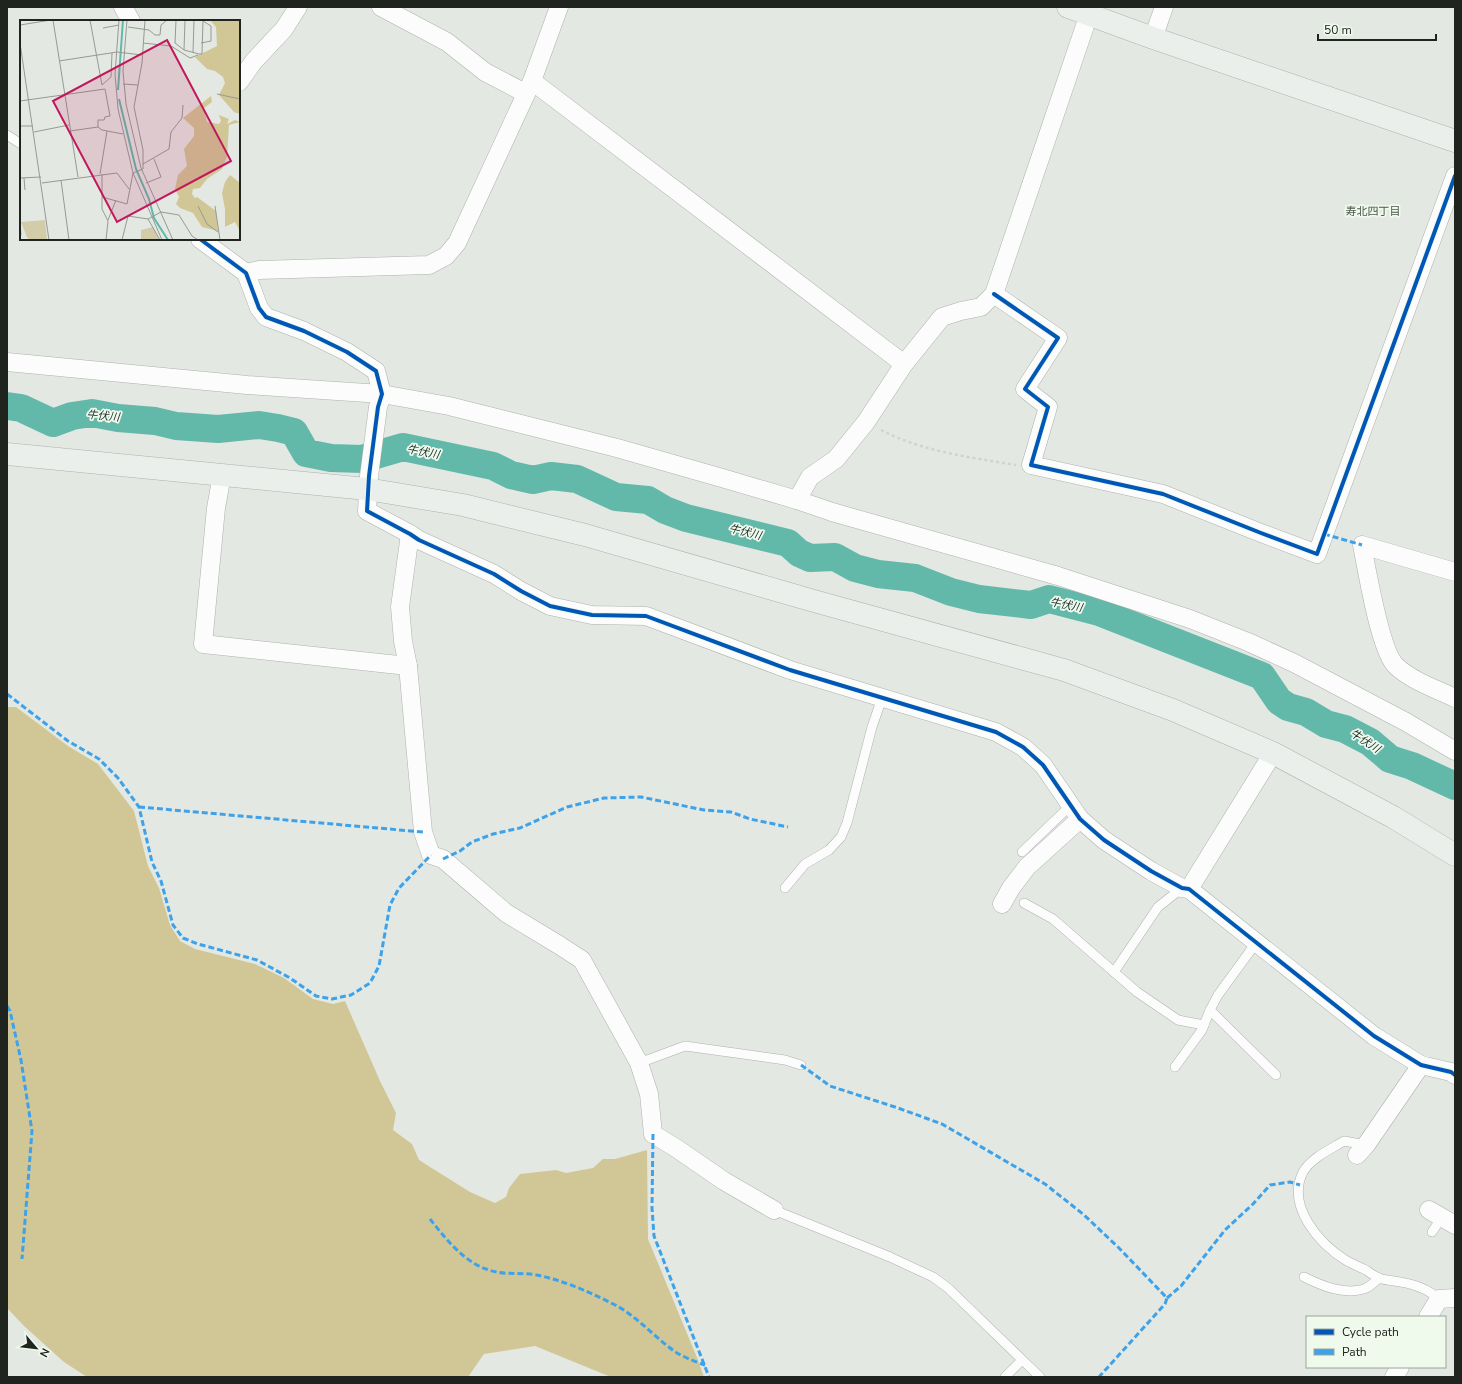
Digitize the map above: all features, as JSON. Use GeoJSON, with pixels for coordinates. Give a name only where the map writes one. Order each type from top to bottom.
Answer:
{"type":"FeatureCollection","features":[{"type":"Feature","properties":{"kind":"street"},"geometry":{"type":"LineString","coordinates":[[123,7],[130,20]]}},
{"type":"Feature","properties":{"kind":"street"},"geometry":{"type":"LineString","coordinates":[[240,81],[254,60],[284,28],[298,7]]}},
{"type":"Feature","properties":{"kind":"street"},"geometry":{"type":"LineString","coordinates":[[381,7],[447,42],[485,72],[528,87],[904,364]]}},
{"type":"Feature","properties":{"kind":"street"},"geometry":{"type":"LineString","coordinates":[[246,273],[259,270],[429,265],[446,256],[456,243],[528,87],[559,7]]}},
{"type":"Feature","properties":{"kind":"street"},"geometry":{"type":"LineString","coordinates":[[1068,7],[1153,38],[1455,141]]}},
{"type":"Feature","properties":{"kind":"street"},"geometry":{"type":"LineString","coordinates":[[1153,38],[1164,7]]}},
{"type":"Feature","properties":{"kind":"street"},"geometry":{"type":"LineString","coordinates":[[797,500],[810,477],[836,460],[866,422],[904,364],[942,317],[981,307],[994,294],[1089,14]]}},
{"type":"Feature","properties":{"kind":"street"},"geometry":{"type":"LineString","coordinates":[[994,294],[1058,338],[1025,389],[1048,407],[1031,466],[1163,494],[1317,554],[1455,176]]}},
{"type":"Feature","properties":{"kind":"street"},"geometry":{"type":"LineString","coordinates":[[201,240],[246,273],[259,308],[266,317],[304,331],[347,352],[376,371],[380,401],[368,482],[367,511],[419,540],[494,574],[521,592],[550,606],[592,615],[646,616],[790,670],[996,732],[1023,747],[1043,765],[1075,812],[1104,840],[1151,871],[1186,889],[1374,1036],[1421,1065],[1454,1071]]}},
{"type":"Feature","properties":{"kind":"street"},"geometry":{"type":"LineString","coordinates":[[7,362],[247,385],[380,401],[449,406],[617,448],[797,500],[832,512],[1058,576],[1190,619],[1248,642],[1294,663],[1400,718],[1455,751]]}},
{"type":"Feature","properties":{"kind":"street"},"geometry":{"type":"LineString","coordinates":[[7,454],[222,475],[368,482],[585,536],[1064,670],[1173,710],[1273,752],[1393,817],[1455,855]]}},
{"type":"Feature","properties":{"kind":"street"},"geometry":{"type":"LineString","coordinates":[[222,475],[216,508],[203,644],[408,666]]}},
{"type":"Feature","properties":{"kind":"street"},"geometry":{"type":"LineString","coordinates":[[410,534],[400,607],[402,641],[408,666],[424,832],[431,855],[443,858],[506,913],[582,960],[639,1063],[649,1094],[653,1134],[676,1148],[724,1182],[774,1210]]}},
{"type":"Feature","properties":{"kind":"street"},"geometry":{"type":"LineString","coordinates":[[1455,572],[1362,546],[1380,629],[1388,654],[1395,665],[1408,675],[1455,698]]}},
{"type":"Feature","properties":{"kind":"street"},"geometry":{"type":"LineString","coordinates":[[1186,889],[1273,752]]}},
{"type":"Feature","properties":{"kind":"street"},"geometry":{"type":"LineString","coordinates":[[1002,904],[1011,888],[1027,867],[1075,812]]}},
{"type":"Feature","properties":{"kind":"street"},"geometry":{"type":"LineString","coordinates":[[1362,1150],[1421,1065]]}},
{"type":"Feature","properties":{"kind":"street"},"geometry":{"type":"LineString","coordinates":[[1429,1316],[1447,1298]]}},
{"type":"Feature","properties":{"kind":"street"},"geometry":{"type":"LineString","coordinates":[[1394,1377],[1399,1368]]}},
{"type":"Feature","properties":{"kind":"lane"},"geometry":{"type":"LineString","coordinates":[[7,135],[20,143]]}},
{"type":"Feature","properties":{"kind":"lane"},"geometry":{"type":"LineString","coordinates":[[785,888],[805,864],[829,850],[841,837],[847,823],[872,727],[882,698]]}},
{"type":"Feature","properties":{"kind":"lane"},"geometry":{"type":"LineString","coordinates":[[1022,852],[1075,812]]}},
{"type":"Feature","properties":{"kind":"lane"},"geometry":{"type":"LineString","coordinates":[[1114,972],[1158,907],[1186,889]]}},
{"type":"Feature","properties":{"kind":"lane"},"geometry":{"type":"LineString","coordinates":[[1024,903],[1053,919],[1137,992],[1178,1020],[1204,1025]]}},
{"type":"Feature","properties":{"kind":"lane"},"geometry":{"type":"LineString","coordinates":[[1175,1067],[1202,1030],[1218,995],[1256,943]]}},
{"type":"Feature","properties":{"kind":"lane"},"geometry":{"type":"LineString","coordinates":[[1210,1010],[1276,1075]]}},
{"type":"Feature","properties":{"kind":"lane"},"geometry":{"type":"LineString","coordinates":[[639,1063],[685,1046],[785,1060],[801,1065]]}},
{"type":"Feature","properties":{"kind":"lane"},"geometry":{"type":"LineString","coordinates":[[1362,1150],[1344,1141],[1312,1162],[1304,1172],[1300,1185],[1299,1199],[1302,1212],[1312,1229],[1329,1247],[1346,1260],[1379,1278],[1408,1283],[1447,1298]]}},
{"type":"Feature","properties":{"kind":"lane"},"geometry":{"type":"LineString","coordinates":[[774,1210],[890,1257],[933,1277],[948,1288],[1040,1377]]}},
{"type":"Feature","properties":{"kind":"lane"},"geometry":{"type":"LineString","coordinates":[[1432,1232],[1442,1217]]}},
{"type":"Feature","properties":{"kind":"lane"},"geometry":{"type":"LineString","coordinates":[[1304,1277],[1318,1284],[1350,1292],[1366,1289],[1379,1278]]}},
{"type":"Feature","properties":{"kind":"lane"},"geometry":{"type":"LineString","coordinates":[[1005,1377],[1022,1360]]}},
{"type":"Feature","properties":{"kind":"path"},"geometry":{"type":"LineString","coordinates":[[866,422],[894,437],[935,451],[1026,467],[1031,466]]}},
{"type":"Feature","properties":{"kind":"shaded area"},"geometry":{"type":"Polygon","coordinates":[[[7,707],[16,707],[68,746],[98,764],[134,811],[148,866],[159,888],[170,925],[180,941],[195,949],[255,964],[284,978],[313,999],[333,1004],[345,1001],[380,1081],[396,1113],[393,1130],[412,1144],[419,1160],[470,1192],[495,1203],[506,1197],[509,1188],[520,1174],[556,1170],[566,1173],[593,1168],[603,1159],[615,1159],[647,1150],[648,1239],[704,1377],[611,1377],[535,1346],[484,1354],[468,1377],[87,1377],[64,1362],[24,1326],[7,1308],[7,707]]]}},
{"type":"Feature","properties":{"kind":"waterway","name":"牛伏川"},"geometry":{"type":"LineString","coordinates":[[7,406],[21,408],[53,423],[72,416],[92,413],[118,418],[155,421],[176,426],[218,429],[259,425],[294,432],[306,453],[331,458],[362,459],[403,447],[493,466],[511,475],[533,480],[551,476],[577,479],[616,497],[648,500],[665,510],[686,518],[788,543],[799,553],[810,558],[835,557],[855,568],[878,574],[915,578],[951,592],[979,599],[1031,605],[1049,599],[1099,612],[1262,676],[1279,701],[1288,707],[1306,712],[1326,724],[1345,729],[1370,742],[1390,759],[1412,766],[1455,786]]}},
{"type":"Feature","properties":{"kind":"marked path"},"geometry":{"type":"LineString","coordinates":[[1324,534],[1362,545]]}},
{"type":"Feature","properties":{"kind":"marked path"},"geometry":{"type":"LineString","coordinates":[[7,694],[68,741],[99,759],[118,778],[139,807],[152,862],[161,881],[173,925],[183,938],[198,944],[257,960],[290,978],[316,996],[332,999],[351,995],[370,983],[379,966],[390,905],[399,888],[431,855]]}},
{"type":"Feature","properties":{"kind":"marked path"},"geometry":{"type":"LineString","coordinates":[[443,859],[460,851],[472,842],[493,834],[520,828],[567,807],[604,798],[641,797],[704,810],[731,812],[750,819],[788,827]]}},
{"type":"Feature","properties":{"kind":"marked path"},"geometry":{"type":"LineString","coordinates":[[139,807],[423,832]]}},
{"type":"Feature","properties":{"kind":"marked path"},"geometry":{"type":"LineString","coordinates":[[7,1006],[10,1011],[21,1060],[32,1131],[22,1259]]}},
{"type":"Feature","properties":{"kind":"marked path"},"geometry":{"type":"LineString","coordinates":[[801,1065],[830,1086],[942,1124],[1045,1184],[1083,1214],[1119,1248],[1167,1298],[1165,1304],[1099,1377]]}},
{"type":"Feature","properties":{"kind":"marked path"},"geometry":{"type":"LineString","coordinates":[[653,1134],[652,1208],[654,1236],[709,1377]]}},
{"type":"Feature","properties":{"kind":"marked path"},"geometry":{"type":"LineString","coordinates":[[1167,1298],[1181,1286],[1225,1230],[1253,1204],[1270,1185],[1290,1182],[1300,1185]]}},
{"type":"Feature","properties":{"kind":"marked path"},"geometry":{"type":"LineString","coordinates":[[430,1219],[462,1255],[478,1265],[493,1271],[537,1275],[568,1284],[588,1292],[625,1311],[677,1353],[705,1365]]}},
{"type":"Feature","properties":{"kind":"cycle path"},"geometry":{"type":"LineString","coordinates":[[994,294],[1058,338],[1025,389],[1048,407],[1031,465],[1163,494],[1317,554],[1455,176]]}},
{"type":"Feature","properties":{"kind":"cycle path"},"geometry":{"type":"LineString","coordinates":[[201,240],[246,273],[259,308],[266,317],[304,331],[347,352],[376,371],[382,394],[378,407],[369,476],[367,511],[419,540],[494,574],[521,591],[550,606],[592,615],[646,616],[790,670],[996,732],[1023,747],[1043,765],[1080,819],[1104,840],[1151,871],[1182,888],[1189,889],[1374,1036],[1421,1065],[1451,1072],[1455,1075]]}},
{"type":"Feature","properties":{"kind":"district","name":"寿北四丁目"},"geometry":{"type":"Point","coordinates":[1373,211]}}]}
